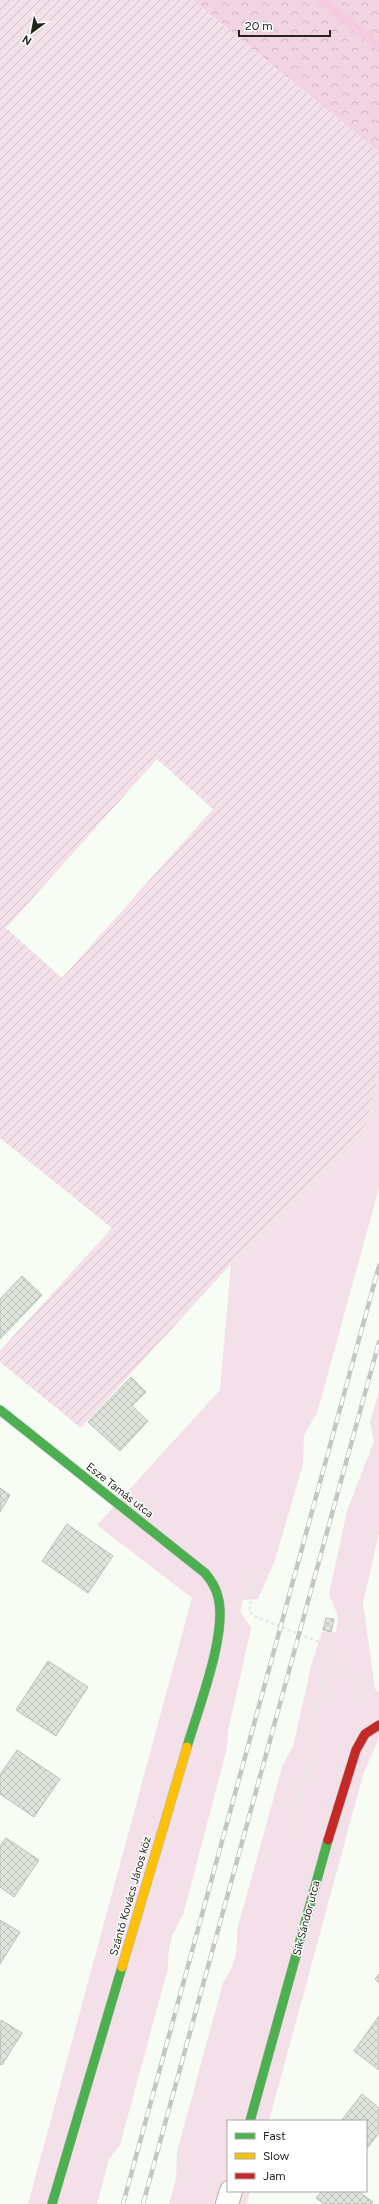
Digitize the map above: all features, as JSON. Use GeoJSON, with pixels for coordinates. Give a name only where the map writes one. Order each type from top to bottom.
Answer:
{"type":"FeatureCollection","features":[{"type":"Feature","properties":{"kind":"street","name":"Esze Tamás utca"},"geometry":{"type":"LineString","coordinates":[[0,1410],[205,1573],[216,1587],[218,1594]]}},
{"type":"Feature","properties":{"kind":"street","name":"Szántó Kovács János köz"},"geometry":{"type":"LineString","coordinates":[[52,2204],[216,1644],[221,1613],[218,1594]]}},
{"type":"Feature","properties":{"kind":"street","name":"Sík Sándor utca"},"geometry":{"type":"LineString","coordinates":[[250,2120],[324,1854],[356,1750],[365,1734],[379,1726]]}},
{"type":"Feature","properties":{"kind":"street"},"geometry":{"type":"LineString","coordinates":[[227,2204],[231,2192]]}},
{"type":"Feature","properties":{"kind":"path"},"geometry":{"type":"LineString","coordinates":[[218,1594],[248,1574],[257,1578],[249,1611],[254,1616],[329,1646],[338,1653],[361,1693]]}},
{"type":"Feature","properties":{"kind":"path"},"geometry":{"type":"LineString","coordinates":[[324,1854],[310,1845],[301,1835],[296,1822],[329,1646]]}},
{"type":"Feature","properties":{"kind":"shaded area"},"geometry":{"type":"Polygon","coordinates":[[[0,0],[193,0],[379,152],[379,1072],[365,1128],[231,1264],[81,1428],[0,1362],[0,1351],[112,1228],[0,1138],[0,0]],[[157,759],[6,928],[62,978],[213,809],[157,759]]]}},
{"type":"Feature","properties":{"kind":"shaded area"},"geometry":{"type":"Polygon","coordinates":[[[379,1072],[379,1188],[317,1413],[304,1435],[303,1464],[275,1560],[258,1599],[243,1600],[240,1611],[251,1628],[228,1731],[227,1748],[183,1915],[171,1940],[168,1968],[120,2145],[109,2159],[97,2204],[28,2204],[192,1598],[97,1525],[220,1390],[231,1264],[365,1128],[379,1072]]]}},
{"type":"Feature","properties":{"kind":"shaded area"},"geometry":{"type":"Polygon","coordinates":[[[379,1392],[379,1533],[363,1603],[375,1689],[379,1692],[379,1738],[363,1775],[269,2120],[227,2120],[227,2192],[250,2192],[247,2204],[169,2204],[176,2179],[177,2152],[223,1983],[235,1958],[237,1930],[283,1764],[293,1747],[312,1662],[322,1632],[336,1632],[338,1617],[329,1594],[347,1511],[374,1441],[370,1422],[379,1392]]]}},
{"type":"Feature","properties":{"kind":"green space"},"geometry":{"type":"Polygon","coordinates":[[[193,0],[379,0],[379,152],[193,0]]]}},
{"type":"Feature","properties":{"kind":"building"},"geometry":{"type":"Polygon","coordinates":[[[22,1276],[42,1295],[0,1339],[0,1299],[22,1276]]]}},
{"type":"Feature","properties":{"kind":"building"},"geometry":{"type":"Polygon","coordinates":[[[131,1377],[146,1392],[132,1406],[148,1421],[120,1451],[88,1422],[131,1377]]]}},
{"type":"Feature","properties":{"kind":"building"},"geometry":{"type":"Polygon","coordinates":[[[0,1488],[10,1495],[0,1512],[0,1488]]]}},
{"type":"Feature","properties":{"kind":"building"},"geometry":{"type":"Polygon","coordinates":[[[67,1524],[113,1556],[88,1593],[42,1561],[67,1524]]]}},
{"type":"Feature","properties":{"kind":"building"},"geometry":{"type":"Polygon","coordinates":[[[326,1618],[334,1619],[331,1632],[323,1630],[326,1618]]]}},
{"type":"Feature","properties":{"kind":"building"},"geometry":{"type":"Polygon","coordinates":[[[48,1661],[88,1687],[56,1736],[16,1710],[48,1661]]]}},
{"type":"Feature","properties":{"kind":"building"},"geometry":{"type":"Polygon","coordinates":[[[17,1750],[60,1779],[34,1817],[0,1794],[0,1775],[17,1750]]]}},
{"type":"Feature","properties":{"kind":"building"},"geometry":{"type":"Polygon","coordinates":[[[6,1838],[39,1860],[14,1897],[0,1887],[0,1846],[6,1838]]]}},
{"type":"Feature","properties":{"kind":"building"},"geometry":{"type":"Polygon","coordinates":[[[0,1920],[20,1932],[0,1964],[0,1920]]]}},
{"type":"Feature","properties":{"kind":"building"},"geometry":{"type":"Polygon","coordinates":[[[379,1974],[379,1983],[375,1979],[379,1974]]]}},
{"type":"Feature","properties":{"kind":"building"},"geometry":{"type":"Polygon","coordinates":[[[379,2016],[379,2070],[354,2051],[379,2016]]]}},
{"type":"Feature","properties":{"kind":"building"},"geometry":{"type":"Polygon","coordinates":[[[1,2020],[22,2033],[2,2065],[0,2064],[1,2020]]]}},
{"type":"Feature","properties":{"kind":"building"},"geometry":{"type":"Polygon","coordinates":[[[362,2094],[379,2108],[379,2133],[367,2149],[367,2120],[342,2120],[362,2094]]]}},
{"type":"Feature","properties":{"kind":"building"},"geometry":{"type":"Polygon","coordinates":[[[321,2192],[359,2192],[373,2202],[371,2204],[324,2204],[316,2198],[321,2192]]]}},
{"type":"Feature","properties":{"kind":"waterway"},"geometry":{"type":"LineString","coordinates":[[321,0],[379,46]]}},
{"type":"Feature","properties":{"kind":"railway"},"geometry":{"type":"LineString","coordinates":[[123,2204],[379,1266]]}},
{"type":"Feature","properties":{"kind":"railway"},"geometry":{"type":"LineString","coordinates":[[143,2204],[379,1342]]}},
{"type":"Feature","properties":{"kind":"traffic: fast"},"geometry":{"type":"LineString","coordinates":[[0,1410],[205,1573],[213,1584],[218,1597],[220,1612],[219,1630],[210,1671],[187,1747]]}},
{"type":"Feature","properties":{"kind":"traffic: fast"},"geometry":{"type":"LineString","coordinates":[[250,2120],[328,1840]]}},
{"type":"Feature","properties":{"kind":"traffic: fast"},"geometry":{"type":"LineString","coordinates":[[52,2204],[122,1967]]}},
{"type":"Feature","properties":{"kind":"traffic: slow"},"geometry":{"type":"LineString","coordinates":[[122,1967],[187,1747]]}},
{"type":"Feature","properties":{"kind":"traffic: jam"},"geometry":{"type":"LineString","coordinates":[[328,1840],[356,1750],[365,1734],[379,1725]]}}]}
